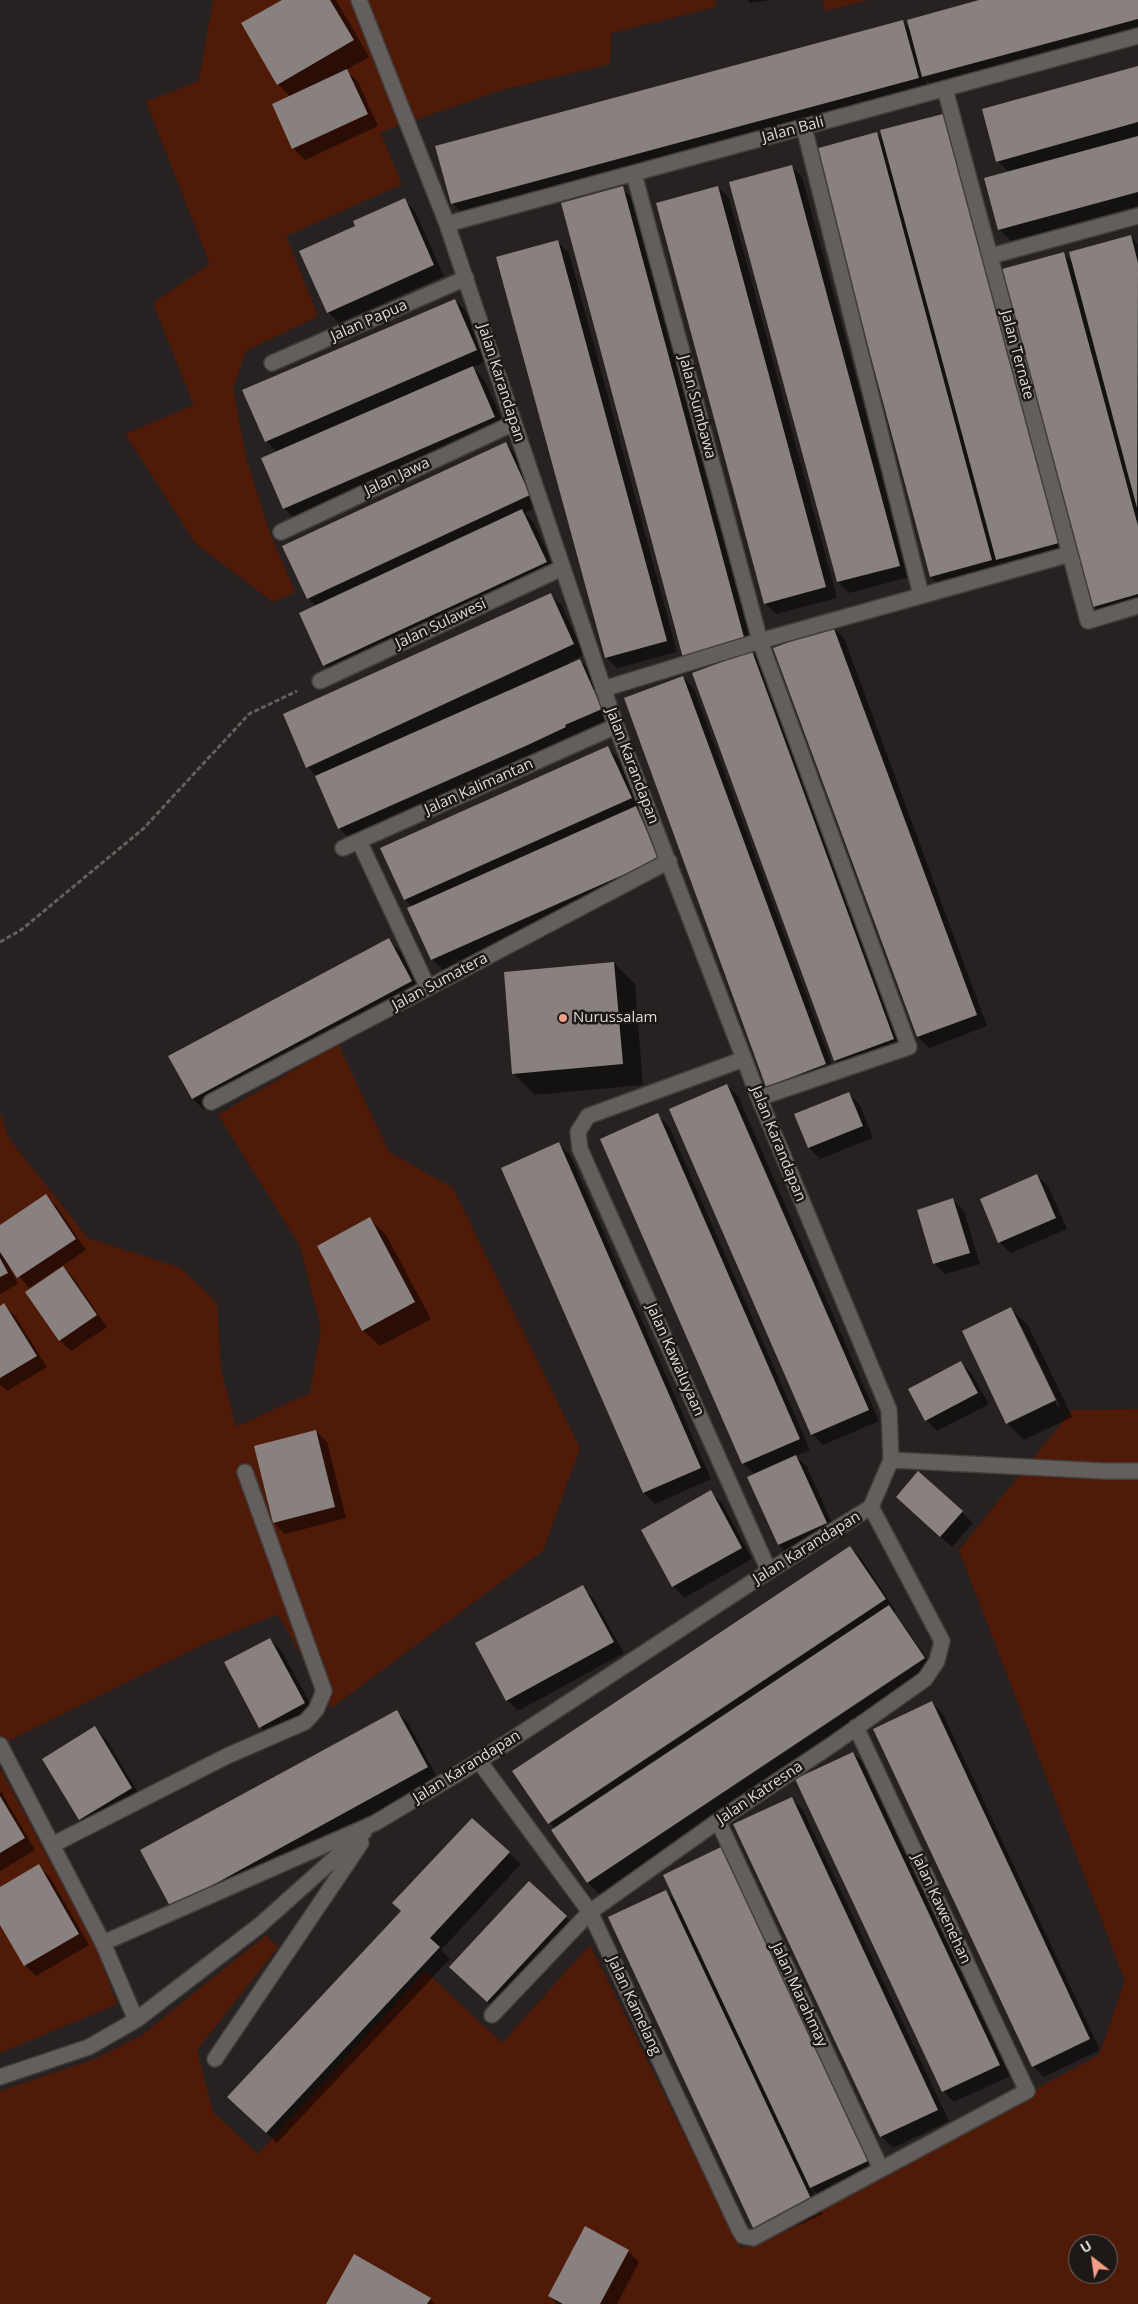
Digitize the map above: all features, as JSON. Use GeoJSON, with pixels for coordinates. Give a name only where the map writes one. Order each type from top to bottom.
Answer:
{"type":"FeatureCollection","features":[{"type":"Feature","properties":{"kind":"street","name":"Jalan Karandapan"},"geometry":{"type":"LineString","coordinates":[[359,0],[447,224],[616,726],[759,1098],[889,1410],[891,1460],[871,1507],[479,1761],[375,1823]]}},
{"type":"Feature","properties":{"kind":"street","name":"Jalan Bali"},"geometry":{"type":"LineString","coordinates":[[447,224],[1138,36]]}},
{"type":"Feature","properties":{"kind":"street","name":"Jalan Ternate"},"geometry":{"type":"LineString","coordinates":[[945,89],[1088,621],[1138,606]]}},
{"type":"Feature","properties":{"kind":"street"},"geometry":{"type":"LineString","coordinates":[[804,127],[921,594]]}},
{"type":"Feature","properties":{"kind":"street","name":"Jalan Sumbawa"},"geometry":{"type":"LineString","coordinates":[[634,174],[760,641],[909,1047],[759,1098]]}},
{"type":"Feature","properties":{"kind":"street"},"geometry":{"type":"LineString","coordinates":[[991,256],[1137,221]]}},
{"type":"Feature","properties":{"kind":"street","name":"Jalan Papua"},"geometry":{"type":"LineString","coordinates":[[272,363],[466,278]]}},
{"type":"Feature","properties":{"kind":"street","name":"Jalan Jawa"},"geometry":{"type":"LineString","coordinates":[[281,532],[514,423]]}},
{"type":"Feature","properties":{"kind":"street"},"geometry":{"type":"LineString","coordinates":[[603,689],[921,594],[1070,554]]}},
{"type":"Feature","properties":{"kind":"street","name":"Jalan Sulawesi"},"geometry":{"type":"LineString","coordinates":[[320,680],[562,568]]}},
{"type":"Feature","properties":{"kind":"street","name":"Jalan Kalimantan"},"geometry":{"type":"LineString","coordinates":[[343,848],[616,726]]}},
{"type":"Feature","properties":{"kind":"street"},"geometry":{"type":"LineString","coordinates":[[359,841],[428,988]]}},
{"type":"Feature","properties":{"kind":"street","name":"Jalan Sumatera"},"geometry":{"type":"LineString","coordinates":[[211,1102],[669,861]]}},
{"type":"Feature","properties":{"kind":"street","name":"Jalan Kawaluyaan"},"geometry":{"type":"LineString","coordinates":[[744,1059],[588,1116],[578,1132],[580,1149],[770,1571]]}},
{"type":"Feature","properties":{"kind":"street"},"geometry":{"type":"LineString","coordinates":[[891,1460],[1104,1471],[1138,1470]]}},
{"type":"Feature","properties":{"kind":"street"},"geometry":{"type":"LineString","coordinates":[[52,1845],[227,1756],[306,1722],[316,1710],[324,1691],[245,1472]]}},
{"type":"Feature","properties":{"kind":"street","name":"Jalan Katresna"},"geometry":{"type":"LineString","coordinates":[[590,1912],[718,1820],[925,1679],[936,1661],[942,1641],[871,1507]]}},
{"type":"Feature","properties":{"kind":"street","name":"Jalan Kawenehan"},"geometry":{"type":"LineString","coordinates":[[856,1726],[1027,2091],[880,2169]]}},
{"type":"Feature","properties":{"kind":"street"},"geometry":{"type":"LineString","coordinates":[[0,1745],[103,1943],[136,2020]]}},
{"type":"Feature","properties":{"kind":"street"},"geometry":{"type":"LineString","coordinates":[[479,1761],[590,1912],[492,2016]]}},
{"type":"Feature","properties":{"kind":"street","name":"Jalan Marahmay"},"geometry":{"type":"LineString","coordinates":[[718,1820],[880,2169]]}},
{"type":"Feature","properties":{"kind":"street"},"geometry":{"type":"LineString","coordinates":[[103,1943],[375,1823]]}},
{"type":"Feature","properties":{"kind":"street"},"geometry":{"type":"LineString","coordinates":[[0,2077],[89,2047],[136,2020],[260,1925],[375,1823]]}},
{"type":"Feature","properties":{"kind":"street"},"geometry":{"type":"LineString","coordinates":[[215,2058],[375,1823]]}},
{"type":"Feature","properties":{"kind":"street","name":"Jalan Kamelang"},"geometry":{"type":"LineString","coordinates":[[590,1912],[738,2229],[743,2236],[753,2238],[880,2169]]}},
{"type":"Feature","properties":{"kind":"path"},"geometry":{"type":"LineString","coordinates":[[0,942],[21,930],[143,829],[249,714],[320,680]]}},
{"type":"Feature","properties":{"kind":"shaded area"},"geometry":{"type":"Polygon","coordinates":[[[213,0],[715,0],[716,7],[611,33],[610,64],[501,90],[380,132],[402,184],[286,236],[318,316],[246,351],[233,388],[246,457],[269,531],[295,592],[273,602],[196,544],[125,434],[194,405],[153,303],[210,264],[146,102],[199,81],[213,0]]]}},
{"type":"Feature","properties":{"kind":"shaded area"},"geometry":{"type":"Polygon","coordinates":[[[823,0],[868,0],[825,11],[823,0]]]}},
{"type":"Feature","properties":{"kind":"shaded area"},"geometry":{"type":"Polygon","coordinates":[[[338,1044],[389,1152],[453,1188],[580,1448],[543,1551],[331,1708],[278,1614],[206,1643],[0,1745],[0,1113],[10,1140],[88,1238],[181,1268],[217,1303],[221,1370],[236,1427],[310,1393],[321,1328],[300,1246],[218,1115],[338,1044]]]}},
{"type":"Feature","properties":{"kind":"shaded area"},"geometry":{"type":"Polygon","coordinates":[[[1138,1409],[1138,2304],[0,2304],[0,2091],[95,2059],[142,2035],[266,1935],[278,1947],[197,2050],[213,2112],[258,2154],[425,1971],[502,2043],[590,1945],[741,2249],[1099,2055],[1125,1981],[959,1550],[1072,1410],[1138,1409]]]}},
{"type":"Feature","properties":{"kind":"shaded area"},"geometry":{"type":"Polygon","coordinates":[[[0,1768],[96,1947],[117,2004],[0,2053],[0,1768]]]}},
{"type":"Feature","properties":{"kind":"building"},"geometry":{"type":"Polygon","coordinates":[[[282,0],[330,0],[354,40],[277,85],[241,23],[282,0]]]}},
{"type":"Feature","properties":{"kind":"building"},"geometry":{"type":"Polygon","coordinates":[[[979,0],[1138,0],[1138,19],[922,77],[907,20],[979,0]]]}},
{"type":"Feature","properties":{"kind":"building"},"geometry":{"type":"Polygon","coordinates":[[[903,20],[919,78],[451,204],[435,146],[903,20]]]}},
{"type":"Feature","properties":{"kind":"building"},"geometry":{"type":"Polygon","coordinates":[[[1138,66],[1138,122],[996,162],[982,109],[1138,66]]]}},
{"type":"Feature","properties":{"kind":"building"},"geometry":{"type":"Polygon","coordinates":[[[347,69],[368,114],[292,149],[272,104],[347,69]]]}},
{"type":"Feature","properties":{"kind":"building"},"geometry":{"type":"Polygon","coordinates":[[[943,114],[1059,543],[996,560],[880,130],[943,114]]]}},
{"type":"Feature","properties":{"kind":"building"},"geometry":{"type":"Polygon","coordinates":[[[877,132],[992,560],[930,577],[815,149],[877,132]]]}},
{"type":"Feature","properties":{"kind":"building"},"geometry":{"type":"Polygon","coordinates":[[[1138,136],[1138,192],[998,230],[984,178],[1138,136]]]}},
{"type":"Feature","properties":{"kind":"building"},"geometry":{"type":"Polygon","coordinates":[[[792,165],[900,566],[837,582],[729,182],[792,165]]]}},
{"type":"Feature","properties":{"kind":"building"},"geometry":{"type":"Polygon","coordinates":[[[623,186],[745,641],[683,658],[561,203],[623,186]]]}},
{"type":"Feature","properties":{"kind":"building"},"geometry":{"type":"Polygon","coordinates":[[[718,186],[826,587],[764,604],[656,203],[718,186]]]}},
{"type":"Feature","properties":{"kind":"building"},"geometry":{"type":"Polygon","coordinates":[[[405,198],[434,265],[327,313],[299,251],[355,226],[353,221],[405,198]]]}},
{"type":"Feature","properties":{"kind":"building"},"geometry":{"type":"Polygon","coordinates":[[[1131,235],[1138,263],[1137,508],[1069,252],[1131,235]]]}},
{"type":"Feature","properties":{"kind":"building"},"geometry":{"type":"Polygon","coordinates":[[[558,240],[667,641],[605,658],[496,257],[558,240]]]}},
{"type":"Feature","properties":{"kind":"building"},"geometry":{"type":"Polygon","coordinates":[[[1064,252],[1138,526],[1138,594],[1093,607],[1002,269],[1064,252]]]}},
{"type":"Feature","properties":{"kind":"building"},"geometry":{"type":"Polygon","coordinates":[[[455,299],[477,350],[265,442],[242,390],[455,299]]]}},
{"type":"Feature","properties":{"kind":"building"},"geometry":{"type":"Polygon","coordinates":[[[473,366],[495,417],[283,509],[261,458],[473,366]]]}},
{"type":"Feature","properties":{"kind":"building"},"geometry":{"type":"Polygon","coordinates":[[[506,442],[530,495],[307,599],[282,546],[506,442]]]}},
{"type":"Feature","properties":{"kind":"building"},"geometry":{"type":"Polygon","coordinates":[[[522,509],[547,562],[323,666],[299,613],[522,509]]]}},
{"type":"Feature","properties":{"kind":"building"},"geometry":{"type":"Polygon","coordinates":[[[551,593],[574,644],[306,768],[283,714],[551,593]]]}},
{"type":"Feature","properties":{"kind":"building"},"geometry":{"type":"Polygon","coordinates":[[[833,626],[977,1015],[917,1037],[773,648],[833,626]]]}},
{"type":"Feature","properties":{"kind":"building"},"geometry":{"type":"Polygon","coordinates":[[[752,651],[894,1039],[834,1061],[692,673],[752,651]]]}},
{"type":"Feature","properties":{"kind":"building"},"geometry":{"type":"Polygon","coordinates":[[[580,659],[602,709],[565,725],[566,727],[530,744],[338,829],[315,776],[580,659]]]}},
{"type":"Feature","properties":{"kind":"building"},"geometry":{"type":"Polygon","coordinates":[[[683,676],[826,1064],[766,1087],[624,698],[683,676]]]}},
{"type":"Feature","properties":{"kind":"building"},"geometry":{"type":"Polygon","coordinates":[[[608,746],[632,798],[404,900],[380,848],[608,746]]]}},
{"type":"Feature","properties":{"kind":"building"},"geometry":{"type":"Polygon","coordinates":[[[636,806],[659,859],[431,960],[407,908],[636,806]]]}},
{"type":"Feature","properties":{"kind":"building"},"geometry":{"type":"Polygon","coordinates":[[[389,938],[412,981],[192,1099],[168,1056],[389,938]]]}},
{"type":"Feature","properties":{"kind":"building","name":"Nurussalam"},"geometry":{"type":"Polygon","coordinates":[[[614,962],[623,1064],[512,1074],[504,972],[614,962]]]}},
{"type":"Feature","properties":{"kind":"building"},"geometry":{"type":"Polygon","coordinates":[[[727,1084],[869,1410],[811,1435],[669,1109],[727,1084]]]}},
{"type":"Feature","properties":{"kind":"building"},"geometry":{"type":"Polygon","coordinates":[[[849,1092],[863,1126],[808,1148],[794,1114],[849,1092]]]}},
{"type":"Feature","properties":{"kind":"building"},"geometry":{"type":"Polygon","coordinates":[[[658,1113],[800,1439],[742,1464],[600,1139],[658,1113]]]}},
{"type":"Feature","properties":{"kind":"building"},"geometry":{"type":"Polygon","coordinates":[[[559,1142],[701,1468],[643,1493],[501,1168],[559,1142]]]}},
{"type":"Feature","properties":{"kind":"building"},"geometry":{"type":"Polygon","coordinates":[[[1037,1174],[1056,1218],[998,1243],[980,1199],[1037,1174]]]}},
{"type":"Feature","properties":{"kind":"building"},"geometry":{"type":"Polygon","coordinates":[[[46,1194],[76,1239],[17,1278],[0,1252],[0,1225],[46,1194]]]}},
{"type":"Feature","properties":{"kind":"building"},"geometry":{"type":"Polygon","coordinates":[[[953,1198],[970,1253],[933,1264],[917,1210],[953,1198]]]}},
{"type":"Feature","properties":{"kind":"building"},"geometry":{"type":"Polygon","coordinates":[[[370,1217],[415,1302],[362,1331],[317,1246],[370,1217]]]}},
{"type":"Feature","properties":{"kind":"building"},"geometry":{"type":"Polygon","coordinates":[[[0,1258],[8,1273],[0,1277],[0,1258]]]}},
{"type":"Feature","properties":{"kind":"building"},"geometry":{"type":"Polygon","coordinates":[[[63,1266],[97,1315],[59,1341],[25,1292],[63,1266]]]}},
{"type":"Feature","properties":{"kind":"building"},"geometry":{"type":"Polygon","coordinates":[[[4,1303],[37,1356],[0,1378],[0,1306],[4,1303]]]}},
{"type":"Feature","properties":{"kind":"building"},"geometry":{"type":"Polygon","coordinates":[[[1011,1307],[1056,1400],[1006,1424],[962,1331],[1011,1307]]]}},
{"type":"Feature","properties":{"kind":"building"},"geometry":{"type":"Polygon","coordinates":[[[961,1361],[978,1393],[925,1421],[908,1389],[961,1361]]]}},
{"type":"Feature","properties":{"kind":"building"},"geometry":{"type":"Polygon","coordinates":[[[316,1430],[335,1507],[273,1523],[254,1446],[316,1430]]]}},
{"type":"Feature","properties":{"kind":"building"},"geometry":{"type":"Polygon","coordinates":[[[796,1455],[827,1523],[778,1545],[747,1477],[796,1455]]]}},
{"type":"Feature","properties":{"kind":"building"},"geometry":{"type":"Polygon","coordinates":[[[918,1471],[963,1511],[940,1537],[896,1497],[918,1471]]]}},
{"type":"Feature","properties":{"kind":"building"},"geometry":{"type":"Polygon","coordinates":[[[711,1490],[742,1548],[672,1587],[641,1530],[711,1490]]]}},
{"type":"Feature","properties":{"kind":"building"},"geometry":{"type":"Polygon","coordinates":[[[850,1546],[886,1599],[548,1824],[512,1771],[850,1546]]]}},
{"type":"Feature","properties":{"kind":"building"},"geometry":{"type":"Polygon","coordinates":[[[583,1585],[614,1642],[506,1701],[475,1643],[583,1585]]]}},
{"type":"Feature","properties":{"kind":"building"},"geometry":{"type":"Polygon","coordinates":[[[889,1605],[925,1658],[587,1883],[551,1830],[889,1605]]]}},
{"type":"Feature","properties":{"kind":"building"},"geometry":{"type":"Polygon","coordinates":[[[270,1638],[305,1703],[259,1728],[224,1662],[270,1638]]]}},
{"type":"Feature","properties":{"kind":"building"},"geometry":{"type":"Polygon","coordinates":[[[932,1701],[1090,2039],[1032,2067],[873,1729],[932,1701]]]}},
{"type":"Feature","properties":{"kind":"building"},"geometry":{"type":"Polygon","coordinates":[[[397,1710],[428,1767],[171,1908],[140,1850],[397,1710]]]}},
{"type":"Feature","properties":{"kind":"building"},"geometry":{"type":"Polygon","coordinates":[[[95,1726],[132,1788],[79,1820],[42,1759],[95,1726]]]}},
{"type":"Feature","properties":{"kind":"building"},"geometry":{"type":"Polygon","coordinates":[[[853,1752],[1000,2065],[942,2092],[795,1779],[853,1752]]]}},
{"type":"Feature","properties":{"kind":"building"},"geometry":{"type":"Polygon","coordinates":[[[0,1796],[25,1838],[0,1853],[0,1796]]]}},
{"type":"Feature","properties":{"kind":"building"},"geometry":{"type":"Polygon","coordinates":[[[792,1797],[938,2110],[880,2137],[733,1824],[792,1797]]]}},
{"type":"Feature","properties":{"kind":"building"},"geometry":{"type":"Polygon","coordinates":[[[472,1818],[510,1852],[430,1938],[440,1947],[266,2133],[227,2097],[401,1911],[392,1903],[472,1818]]]}},
{"type":"Feature","properties":{"kind":"building"},"geometry":{"type":"Polygon","coordinates":[[[721,1847],[868,2161],[810,2188],[663,1875],[721,1847]]]}},
{"type":"Feature","properties":{"kind":"building"},"geometry":{"type":"Polygon","coordinates":[[[39,1864],[79,1934],[24,1966],[0,1925],[0,1887],[39,1864]]]}},
{"type":"Feature","properties":{"kind":"building"},"geometry":{"type":"Polygon","coordinates":[[[529,1881],[567,1916],[487,2002],[449,1967],[529,1881]]]}},
{"type":"Feature","properties":{"kind":"building"},"geometry":{"type":"Polygon","coordinates":[[[666,1890],[813,2203],[754,2230],[608,1917],[666,1890]]]}},
{"type":"Feature","properties":{"kind":"building"},"geometry":{"type":"Polygon","coordinates":[[[585,2226],[629,2250],[600,2304],[563,2304],[548,2296],[585,2226]]]}},
{"type":"Feature","properties":{"kind":"building"},"geometry":{"type":"Polygon","coordinates":[[[354,2254],[431,2298],[427,2304],[326,2304],[354,2254]]]}},
{"type":"Feature","properties":{"kind":"place","name":"Nurussalam"},"geometry":{"type":"Point","coordinates":[563,1018]}}]}
